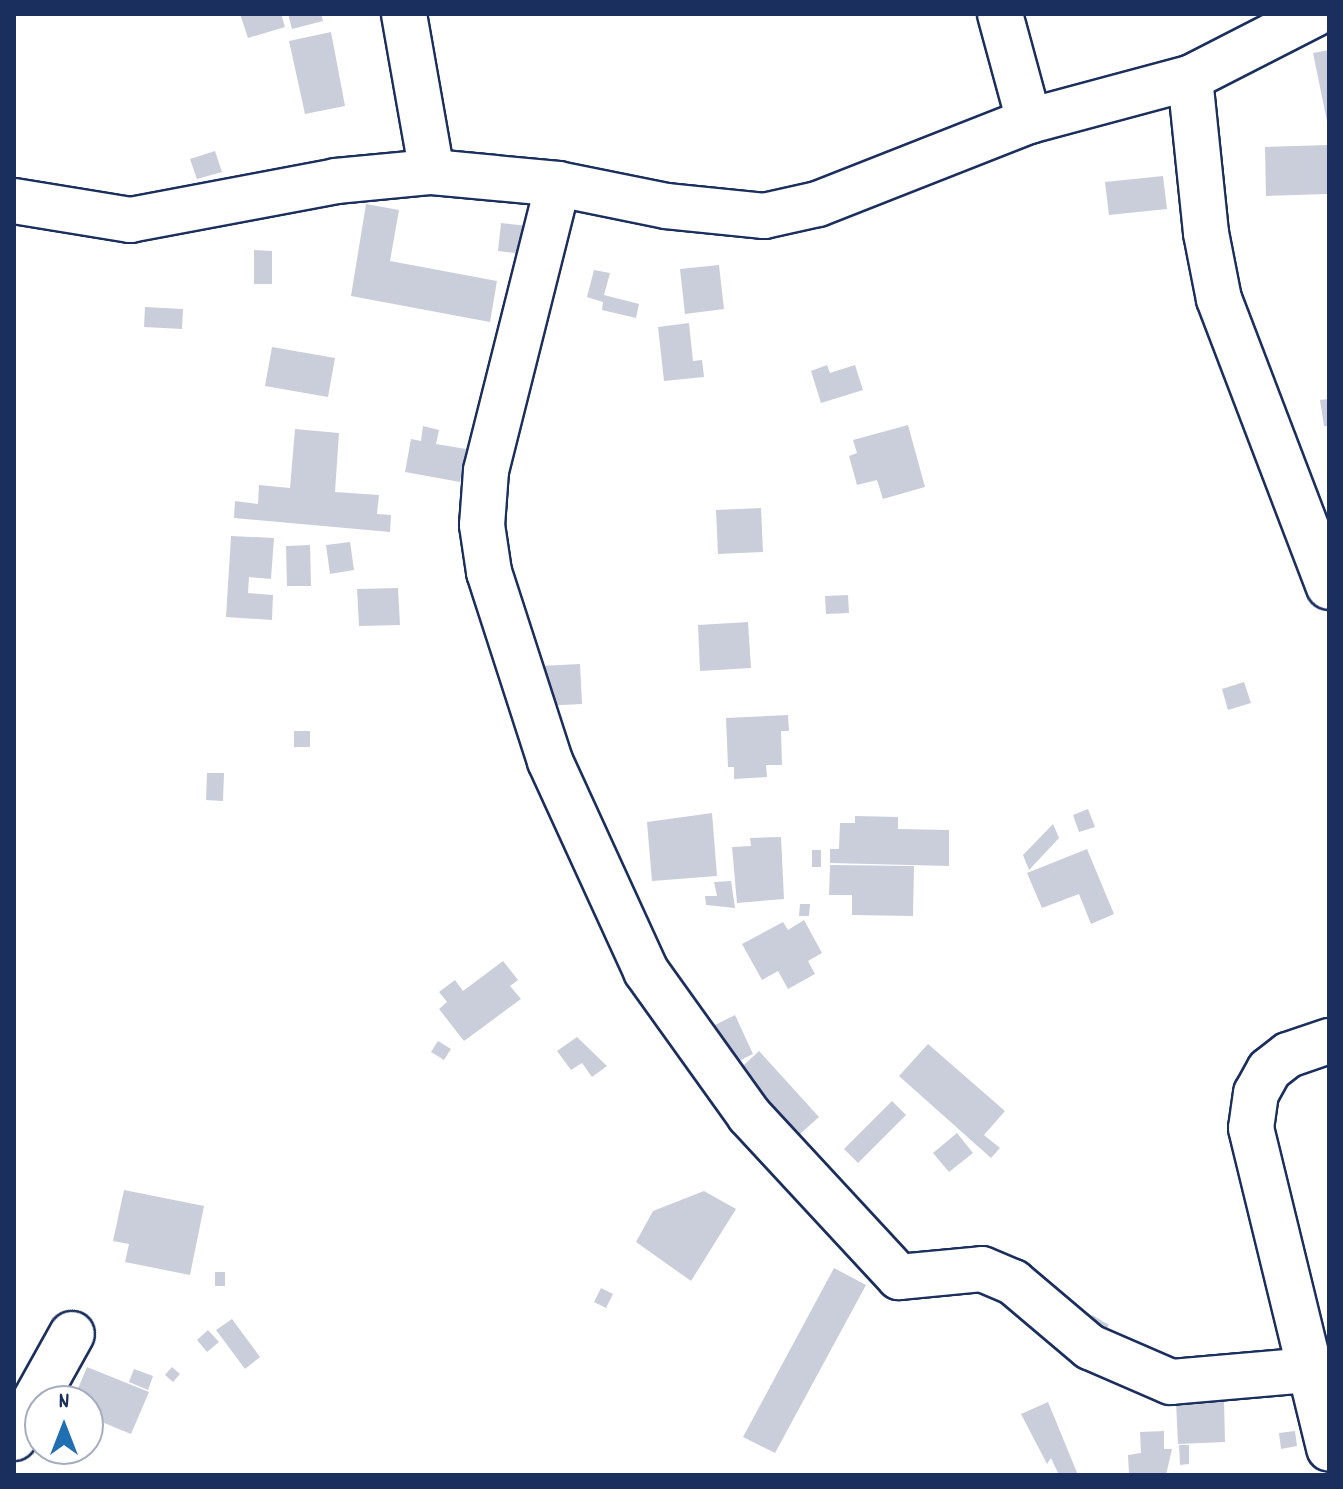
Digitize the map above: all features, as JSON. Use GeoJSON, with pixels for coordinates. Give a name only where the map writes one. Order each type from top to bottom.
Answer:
{"type":"FeatureCollection","features":[{"type":"Feature","properties":{"kind":"street"},"geometry":{"type":"LineString","coordinates":[[404,14],[432,172]]}},
{"type":"Feature","properties":{"kind":"street"},"geometry":{"type":"LineString","coordinates":[[1000,14],[1029,121]]}},
{"type":"Feature","properties":{"kind":"street"},"geometry":{"type":"LineString","coordinates":[[14,201],[130,220],[336,181],[432,172],[558,184],[666,206],[764,216],[818,204],[1029,121],[1190,78],[1315,14]]}},
{"type":"Feature","properties":{"kind":"street"},"geometry":{"type":"LineString","coordinates":[[1190,78],[1206,233],[1219,299],[1329,587]]}},
{"type":"Feature","properties":{"kind":"street"},"geometry":{"type":"LineString","coordinates":[[558,184],[486,471],[482,525],[489,572],[550,761],[646,971],[749,1115],[899,1277],[982,1269],[1013,1282],[1090,1347],[1171,1382],[1308,1370]]}},
{"type":"Feature","properties":{"kind":"street"},"geometry":{"type":"LineString","coordinates":[[1329,1041],[1288,1055],[1269,1070],[1256,1093],[1251,1128],[1329,1449]]}},
{"type":"Feature","properties":{"kind":"street"},"geometry":{"type":"LineString","coordinates":[[14,1438],[46,1355]]}},
{"type":"Feature","properties":{"kind":"building"},"geometry":{"type":"Polygon","coordinates":[[[240,14],[281,14],[285,27],[248,38],[240,14]]]}},
{"type":"Feature","properties":{"kind":"building"},"geometry":{"type":"Polygon","coordinates":[[[288,14],[321,14],[323,21],[292,29],[288,14]]]}},
{"type":"Feature","properties":{"kind":"building"},"geometry":{"type":"Polygon","coordinates":[[[331,32],[345,106],[305,114],[289,41],[331,32]]]}},
{"type":"Feature","properties":{"kind":"building"},"geometry":{"type":"Polygon","coordinates":[[[1329,50],[1329,126],[1328,126],[1313,53],[1329,50]]]}},
{"type":"Feature","properties":{"kind":"building"},"geometry":{"type":"Polygon","coordinates":[[[1329,145],[1329,194],[1266,196],[1265,147],[1329,145]]]}},
{"type":"Feature","properties":{"kind":"building"},"geometry":{"type":"Polygon","coordinates":[[[215,151],[222,172],[197,179],[190,159],[215,151]]]}},
{"type":"Feature","properties":{"kind":"building"},"geometry":{"type":"Polygon","coordinates":[[[1163,176],[1167,209],[1109,215],[1105,182],[1163,176]]]}},
{"type":"Feature","properties":{"kind":"building"},"geometry":{"type":"Polygon","coordinates":[[[366,204],[399,210],[390,261],[497,281],[490,322],[351,296],[366,204]]]}},
{"type":"Feature","properties":{"kind":"building"},"geometry":{"type":"Polygon","coordinates":[[[501,223],[527,226],[524,254],[498,251],[501,223]]]}},
{"type":"Feature","properties":{"kind":"building"},"geometry":{"type":"Polygon","coordinates":[[[254,250],[272,251],[272,284],[254,284],[254,250]]]}},
{"type":"Feature","properties":{"kind":"building"},"geometry":{"type":"Polygon","coordinates":[[[719,265],[724,309],[685,314],[680,269],[719,265]]]}},
{"type":"Feature","properties":{"kind":"building"},"geometry":{"type":"Polygon","coordinates":[[[594,270],[610,273],[604,295],[639,304],[636,318],[602,310],[603,302],[587,297],[594,270]]]}},
{"type":"Feature","properties":{"kind":"building"},"geometry":{"type":"Polygon","coordinates":[[[145,307],[183,309],[182,329],[144,327],[145,307]]]}},
{"type":"Feature","properties":{"kind":"building"},"geometry":{"type":"Polygon","coordinates":[[[689,323],[693,361],[702,360],[704,377],[664,381],[658,327],[689,323]]]}},
{"type":"Feature","properties":{"kind":"building"},"geometry":{"type":"Polygon","coordinates":[[[272,347],[335,358],[328,397],[265,386],[272,347]]]}},
{"type":"Feature","properties":{"kind":"building"},"geometry":{"type":"Polygon","coordinates":[[[827,365],[830,373],[855,365],[863,390],[821,403],[811,371],[827,365]]]}},
{"type":"Feature","properties":{"kind":"building"},"geometry":{"type":"Polygon","coordinates":[[[1329,399],[1329,426],[1324,426],[1320,400],[1329,399]]]}},
{"type":"Feature","properties":{"kind":"building"},"geometry":{"type":"Polygon","coordinates":[[[908,425],[925,487],[883,499],[877,480],[857,485],[849,456],[857,453],[853,440],[908,425]]]}},
{"type":"Feature","properties":{"kind":"building"},"geometry":{"type":"Polygon","coordinates":[[[423,426],[439,430],[436,444],[466,449],[460,482],[405,472],[411,439],[421,441],[423,426]]]}},
{"type":"Feature","properties":{"kind":"building"},"geometry":{"type":"Polygon","coordinates":[[[295,429],[339,433],[335,492],[379,495],[377,514],[391,515],[390,532],[234,518],[235,501],[258,504],[259,485],[290,488],[295,429]]]}},
{"type":"Feature","properties":{"kind":"building"},"geometry":{"type":"Polygon","coordinates":[[[761,508],[763,552],[718,554],[716,510],[761,508]]]}},
{"type":"Feature","properties":{"kind":"building"},"geometry":{"type":"Polygon","coordinates":[[[231,536],[274,538],[271,579],[249,577],[248,593],[273,595],[272,620],[226,617],[231,536]]]}},
{"type":"Feature","properties":{"kind":"building"},"geometry":{"type":"Polygon","coordinates":[[[350,542],[354,570],[330,574],[326,545],[350,542]]]}},
{"type":"Feature","properties":{"kind":"building"},"geometry":{"type":"Polygon","coordinates":[[[310,545],[311,586],[287,586],[286,546],[310,545]]]}},
{"type":"Feature","properties":{"kind":"building"},"geometry":{"type":"Polygon","coordinates":[[[398,588],[400,625],[359,626],[357,589],[398,588]]]}},
{"type":"Feature","properties":{"kind":"building"},"geometry":{"type":"Polygon","coordinates":[[[848,595],[849,613],[826,614],[825,596],[848,595]]]}},
{"type":"Feature","properties":{"kind":"building"},"geometry":{"type":"Polygon","coordinates":[[[748,622],[751,668],[700,671],[698,625],[748,622]]]}},
{"type":"Feature","properties":{"kind":"building"},"geometry":{"type":"Polygon","coordinates":[[[580,664],[582,704],[542,706],[540,666],[580,664]]]}},
{"type":"Feature","properties":{"kind":"building"},"geometry":{"type":"Polygon","coordinates":[[[1244,682],[1251,703],[1228,710],[1222,689],[1244,682]]]}},
{"type":"Feature","properties":{"kind":"building"},"geometry":{"type":"Polygon","coordinates":[[[788,715],[789,731],[781,731],[782,765],[766,765],[767,777],[734,779],[734,767],[728,767],[726,718],[788,715]]]}},
{"type":"Feature","properties":{"kind":"building"},"geometry":{"type":"Polygon","coordinates":[[[294,731],[310,731],[310,747],[294,747],[294,731]]]}},
{"type":"Feature","properties":{"kind":"building"},"geometry":{"type":"Polygon","coordinates":[[[207,773],[224,773],[223,801],[206,800],[207,773]]]}},
{"type":"Feature","properties":{"kind":"building"},"geometry":{"type":"Polygon","coordinates":[[[1088,809],[1095,827],[1079,832],[1073,815],[1088,809]]]}},
{"type":"Feature","properties":{"kind":"building"},"geometry":{"type":"Polygon","coordinates":[[[712,813],[717,876],[652,881],[647,822],[712,813]]]}},
{"type":"Feature","properties":{"kind":"building"},"geometry":{"type":"Polygon","coordinates":[[[855,816],[898,817],[898,829],[949,830],[949,866],[830,863],[830,849],[839,849],[840,823],[855,823],[855,816]]]}},
{"type":"Feature","properties":{"kind":"building"},"geometry":{"type":"Polygon","coordinates":[[[1053,824],[1059,838],[1029,870],[1023,855],[1053,824]]]}},
{"type":"Feature","properties":{"kind":"building"},"geometry":{"type":"Polygon","coordinates":[[[781,837],[784,899],[737,903],[732,847],[751,846],[750,838],[781,837]]]}},
{"type":"Feature","properties":{"kind":"building"},"geometry":{"type":"Polygon","coordinates":[[[1087,849],[1114,914],[1091,924],[1079,894],[1042,908],[1027,873],[1087,849]]]}},
{"type":"Feature","properties":{"kind":"building"},"geometry":{"type":"Polygon","coordinates":[[[812,850],[821,850],[821,867],[812,867],[812,850]]]}},
{"type":"Feature","properties":{"kind":"building"},"geometry":{"type":"Polygon","coordinates":[[[830,865],[914,866],[913,916],[852,915],[852,895],[829,895],[830,865]]]}},
{"type":"Feature","properties":{"kind":"building"},"geometry":{"type":"Polygon","coordinates":[[[731,881],[735,908],[706,905],[705,896],[717,896],[714,882],[731,881]]]}},
{"type":"Feature","properties":{"kind":"building"},"geometry":{"type":"Polygon","coordinates":[[[800,904],[810,904],[809,916],[799,916],[800,904]]]}},
{"type":"Feature","properties":{"kind":"building"},"geometry":{"type":"Polygon","coordinates":[[[804,920],[822,953],[808,961],[815,974],[788,989],[778,971],[762,980],[742,944],[783,922],[788,930],[804,920]]]}},
{"type":"Feature","properties":{"kind":"building"},"geometry":{"type":"Polygon","coordinates":[[[503,961],[518,980],[510,986],[521,999],[464,1041],[439,1009],[447,1002],[439,992],[455,980],[463,991],[503,961]]]}},
{"type":"Feature","properties":{"kind":"building"},"geometry":{"type":"Polygon","coordinates":[[[735,1015],[753,1054],[731,1065],[713,1026],[735,1015]]]}},
{"type":"Feature","properties":{"kind":"building"},"geometry":{"type":"Polygon","coordinates":[[[577,1037],[607,1066],[592,1077],[582,1063],[571,1070],[557,1051],[577,1037]]]}},
{"type":"Feature","properties":{"kind":"building"},"geometry":{"type":"Polygon","coordinates":[[[438,1041],[451,1049],[444,1060],[431,1052],[438,1041]]]}},
{"type":"Feature","properties":{"kind":"building"},"geometry":{"type":"Polygon","coordinates":[[[928,1044],[1005,1111],[984,1135],[1000,1148],[991,1158],[899,1076],[928,1044]]]}},
{"type":"Feature","properties":{"kind":"building"},"geometry":{"type":"Polygon","coordinates":[[[759,1051],[819,1117],[790,1143],[731,1077],[759,1051]]]}},
{"type":"Feature","properties":{"kind":"building"},"geometry":{"type":"Polygon","coordinates":[[[892,1101],[906,1115],[858,1163],[844,1149],[892,1101]]]}},
{"type":"Feature","properties":{"kind":"building"},"geometry":{"type":"Polygon","coordinates":[[[957,1133],[973,1153],[949,1172],[933,1153],[957,1133]]]}},
{"type":"Feature","properties":{"kind":"building"},"geometry":{"type":"Polygon","coordinates":[[[124,1190],[204,1206],[190,1275],[125,1262],[129,1244],[113,1241],[124,1190]]]}},
{"type":"Feature","properties":{"kind":"building"},"geometry":{"type":"Polygon","coordinates":[[[704,1191],[736,1209],[691,1281],[636,1242],[653,1211],[704,1191]]]}},
{"type":"Feature","properties":{"kind":"building"},"geometry":{"type":"Polygon","coordinates":[[[834,1268],[866,1285],[775,1453],[743,1437],[834,1268]]]}},
{"type":"Feature","properties":{"kind":"building"},"geometry":{"type":"Polygon","coordinates":[[[215,1272],[225,1272],[225,1286],[215,1286],[215,1272]]]}},
{"type":"Feature","properties":{"kind":"building"},"geometry":{"type":"Polygon","coordinates":[[[601,1288],[613,1294],[606,1308],[594,1302],[601,1288]]]}},
{"type":"Feature","properties":{"kind":"building"},"geometry":{"type":"Polygon","coordinates":[[[1092,1315],[1109,1325],[1099,1341],[1089,1319],[1092,1315]]]}},
{"type":"Feature","properties":{"kind":"building"},"geometry":{"type":"Polygon","coordinates":[[[232,1319],[260,1357],[245,1369],[216,1330],[232,1319]]]}},
{"type":"Feature","properties":{"kind":"building"},"geometry":{"type":"Polygon","coordinates":[[[208,1330],[219,1342],[207,1352],[197,1340],[208,1330]]]}},
{"type":"Feature","properties":{"kind":"building"},"geometry":{"type":"Polygon","coordinates":[[[87,1367],[149,1392],[131,1434],[104,1423],[104,1385],[79,1385],[87,1367]]]}},
{"type":"Feature","properties":{"kind":"building"},"geometry":{"type":"Polygon","coordinates":[[[172,1367],[180,1374],[173,1382],[165,1375],[172,1367]]]}},
{"type":"Feature","properties":{"kind":"building"},"geometry":{"type":"Polygon","coordinates":[[[134,1369],[153,1376],[148,1390],[129,1382],[134,1369]]]}},
{"type":"Feature","properties":{"kind":"building"},"geometry":{"type":"Polygon","coordinates":[[[1224,1400],[1225,1442],[1178,1444],[1176,1402],[1224,1400]]]}},
{"type":"Feature","properties":{"kind":"building"},"geometry":{"type":"Polygon","coordinates":[[[1048,1402],[1078,1475],[1059,1475],[1051,1458],[1047,1464],[1021,1414],[1048,1402]]]}},
{"type":"Feature","properties":{"kind":"building"},"geometry":{"type":"Polygon","coordinates":[[[1164,1431],[1164,1449],[1172,1449],[1166,1475],[1129,1475],[1128,1455],[1141,1453],[1140,1432],[1164,1431]]]}},
{"type":"Feature","properties":{"kind":"building"},"geometry":{"type":"Polygon","coordinates":[[[1295,1431],[1297,1446],[1281,1449],[1279,1433],[1295,1431]]]}},
{"type":"Feature","properties":{"kind":"building"},"geometry":{"type":"Polygon","coordinates":[[[1179,1445],[1189,1445],[1189,1464],[1180,1465],[1179,1445]]]}}]}
